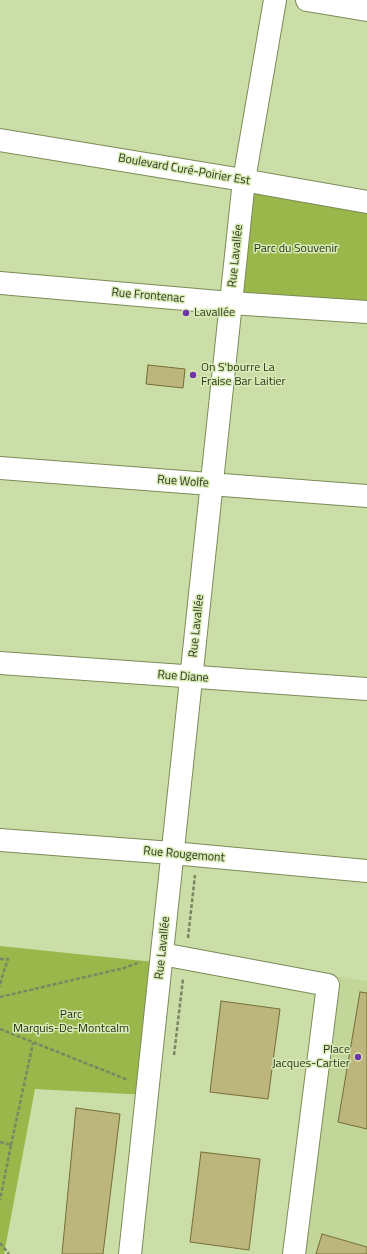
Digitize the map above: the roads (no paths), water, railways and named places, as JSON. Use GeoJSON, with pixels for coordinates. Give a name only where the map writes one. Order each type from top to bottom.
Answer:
{"type":"FeatureCollection","features":[{"type":"Feature","properties":{"kind":"street","name":"Rue Lavallée"},"geometry":{"type":"LineString","coordinates":[[130,1254],[244,180],[275,0]]}},
{"type":"Feature","properties":{"kind":"street"},"geometry":{"type":"LineString","coordinates":[[307,0],[367,10]]}},
{"type":"Feature","properties":{"kind":"street","name":"Boulevard Curé-Poirier Est"},"geometry":{"type":"LineString","coordinates":[[0,140],[244,180],[367,202]]}},
{"type":"Feature","properties":{"kind":"street","name":"Rue Frontenac"},"geometry":{"type":"LineString","coordinates":[[0,283],[231,303],[367,312]]}},
{"type":"Feature","properties":{"kind":"street","name":"Rue Wolfe"},"geometry":{"type":"LineString","coordinates":[[0,468],[367,496]]}},
{"type":"Feature","properties":{"kind":"street","name":"Rue Diane"},"geometry":{"type":"LineString","coordinates":[[0,663],[367,690]]}},
{"type":"Feature","properties":{"kind":"street","name":"Rue Rougemont"},"geometry":{"type":"LineString","coordinates":[[0,840],[172,853],[367,871]]}},
{"type":"Feature","properties":{"kind":"street"},"geometry":{"type":"LineString","coordinates":[[162,954],[328,985],[294,1254]]}},
{"type":"Feature","properties":{"kind":"place","name":"Lavallée"},"geometry":{"type":"Point","coordinates":[186,313]}},
{"type":"Feature","properties":{"kind":"place","name":"On S'bourre La Fraise Bar Laitier"},"geometry":{"type":"Point","coordinates":[193,375]}},
{"type":"Feature","properties":{"kind":"place","name":"Place Jacques-Cartier"},"geometry":{"type":"Point","coordinates":[358,1057]}},
{"type":"Feature","properties":{"kind":"park label","name":"Parc du Souvenir"},"geometry":{"type":"Point","coordinates":[296,249]}},
{"type":"Feature","properties":{"kind":"park label","name":"Parc Marquis-De-Montcalm"},"geometry":{"type":"Point","coordinates":[71,1022]}}]}
